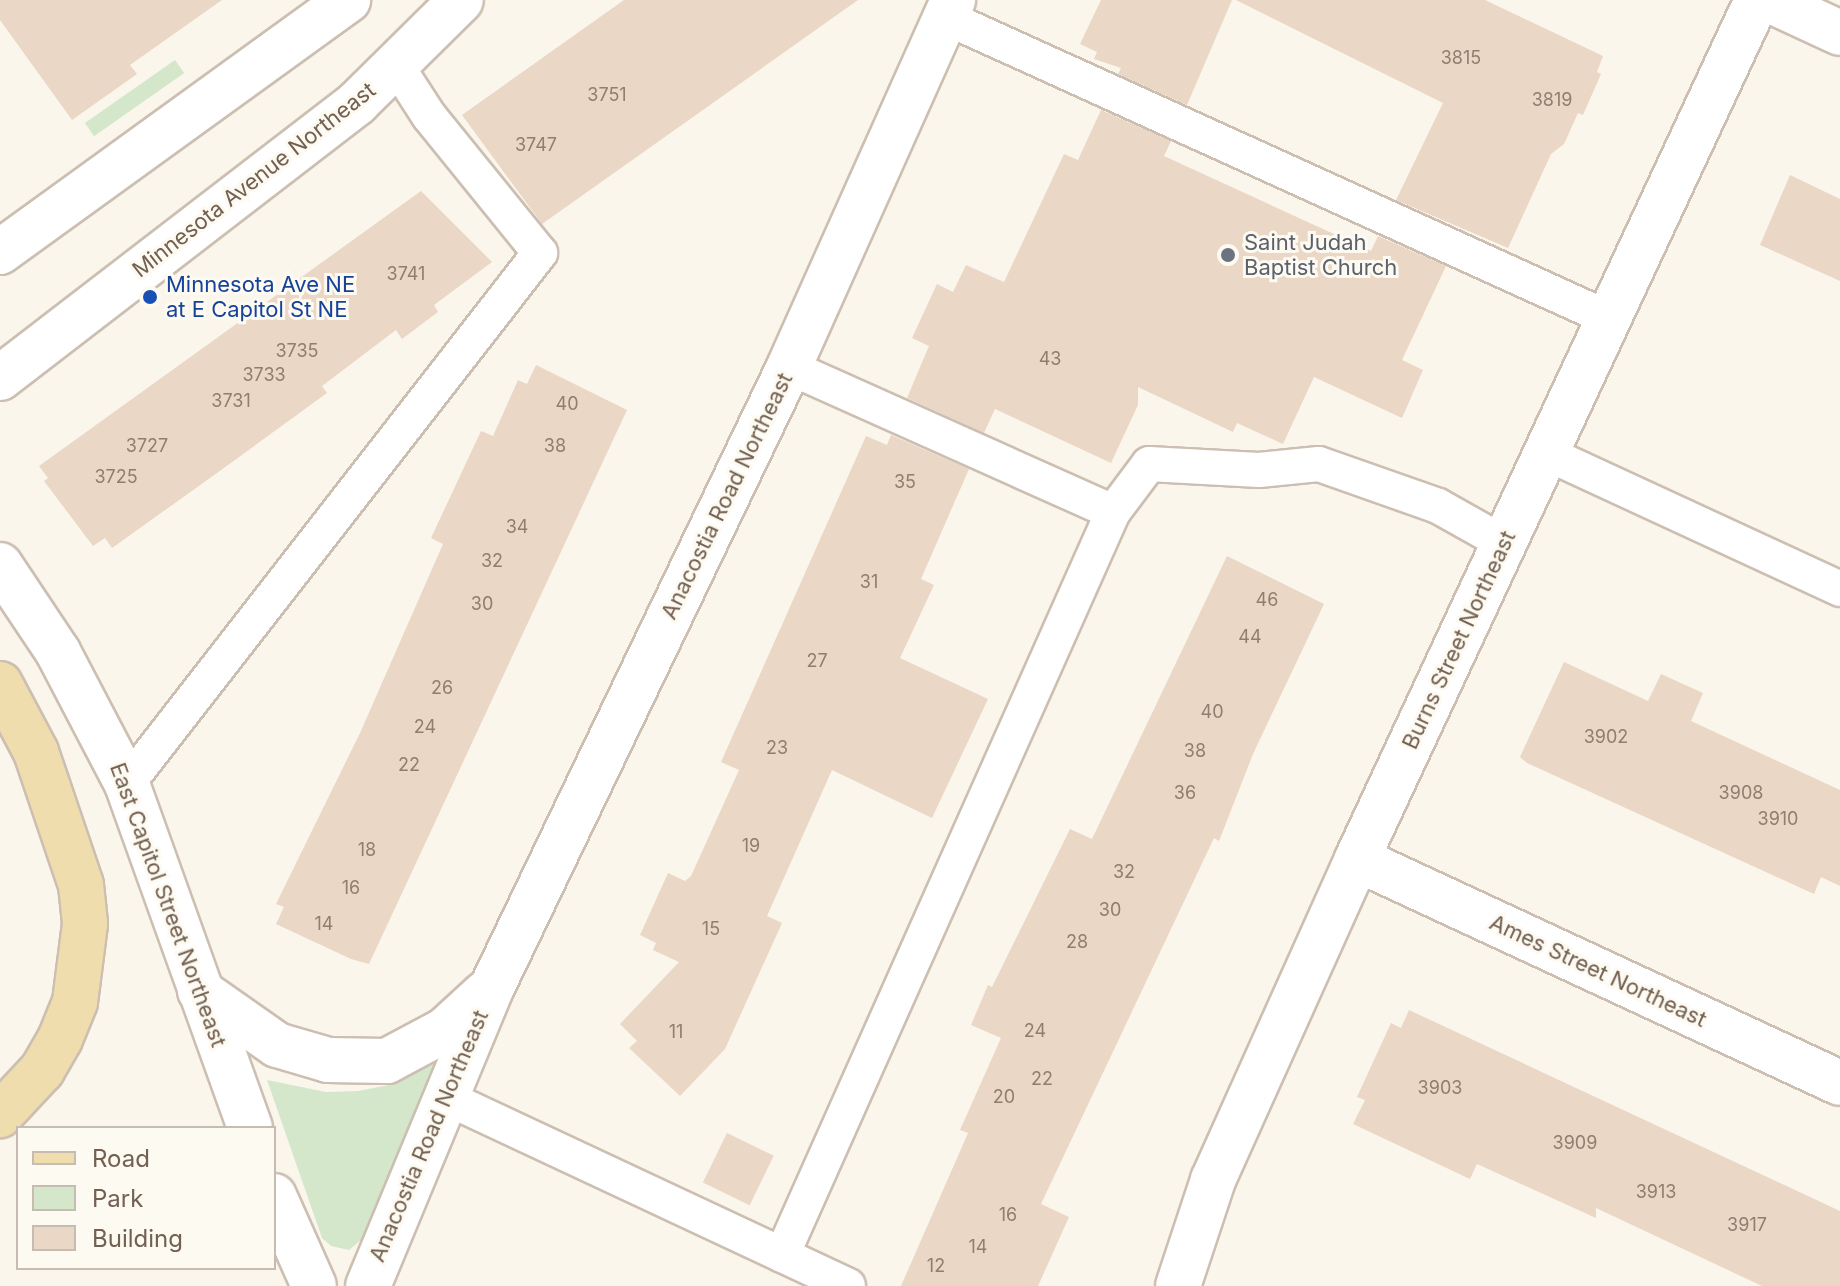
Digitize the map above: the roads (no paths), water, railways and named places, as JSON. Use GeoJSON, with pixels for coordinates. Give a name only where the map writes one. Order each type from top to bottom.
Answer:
{"type":"FeatureCollection","features":[{"type":"Feature","properties":{"kind":"main road"},"geometry":{"type":"LineString","coordinates":[[0,684],[36,752],[81,885],[85,924],[75,1002],[60,1039],[34,1080],[0,1115]]}},
{"type":"Feature","properties":{"kind":"street"},"geometry":{"type":"LineString","coordinates":[[0,252],[348,0]]}},
{"type":"Feature","properties":{"kind":"street","name":"Minnesota Avenue Northeast"},"geometry":{"type":"LineString","coordinates":[[0,378],[357,103],[461,0]]}},
{"type":"Feature","properties":{"kind":"street","name":"Burns Street Northeast"},"geometry":{"type":"LineString","coordinates":[[1187,1282],[1213,1180],[1357,859],[1757,0]]}},
{"type":"Feature","properties":{"kind":"street"},"geometry":{"type":"LineString","coordinates":[[1769,0],[1840,33]]}},
{"type":"Feature","properties":{"kind":"street","name":"Anacostia Road Northeast"},"geometry":{"type":"LineString","coordinates":[[368,1286],[492,987],[789,367],[949,9]]}},
{"type":"Feature","properties":{"kind":"street","name":"East Capitol Street Northeast"},"geometry":{"type":"LineString","coordinates":[[0,565],[65,664],[127,784],[249,1126]]}},
{"type":"Feature","properties":{"kind":"street","name":"Ames Street Northeast"},"geometry":{"type":"LineString","coordinates":[[1357,859],[1840,1083]]}},
{"type":"Feature","properties":{"kind":"street","name":"Anacostia Road Northeast"},"geometry":{"type":"LineString","coordinates":[[200,991],[277,1045],[328,1060],[387,1061],[445,1030],[492,987]]}},
{"type":"Feature","properties":{"kind":"street"},"geometry":{"type":"LineString","coordinates":[[276,1200],[314,1286]]}},
{"type":"Feature","properties":{"kind":"lane"},"geometry":{"type":"LineString","coordinates":[[949,9],[1608,318]]}},
{"type":"Feature","properties":{"kind":"lane"},"geometry":{"type":"LineString","coordinates":[[127,784],[540,253],[429,116],[396,65]]}},
{"type":"Feature","properties":{"kind":"lane"},"geometry":{"type":"LineString","coordinates":[[789,367],[1113,512]]}},
{"type":"Feature","properties":{"kind":"lane"},"geometry":{"type":"LineString","coordinates":[[1546,453],[1840,589]]}},
{"type":"Feature","properties":{"kind":"lane"},"geometry":{"type":"LineString","coordinates":[[782,1255],[1113,512],[1149,464],[1259,470],[1319,464],[1438,506],[1504,543]]}},
{"type":"Feature","properties":{"kind":"lane"},"geometry":{"type":"LineString","coordinates":[[445,1097],[848,1286]]}},
{"type":"Feature","properties":{"kind":"place","name":"Saint Judah Baptist Church"},"geometry":{"type":"Point","coordinates":[1228,255]}},
{"type":"Feature","properties":{"kind":"place","name":"Minnesota Ave NE at E Capitol St NE"},"geometry":{"type":"Point","coordinates":[150,297]}}]}
